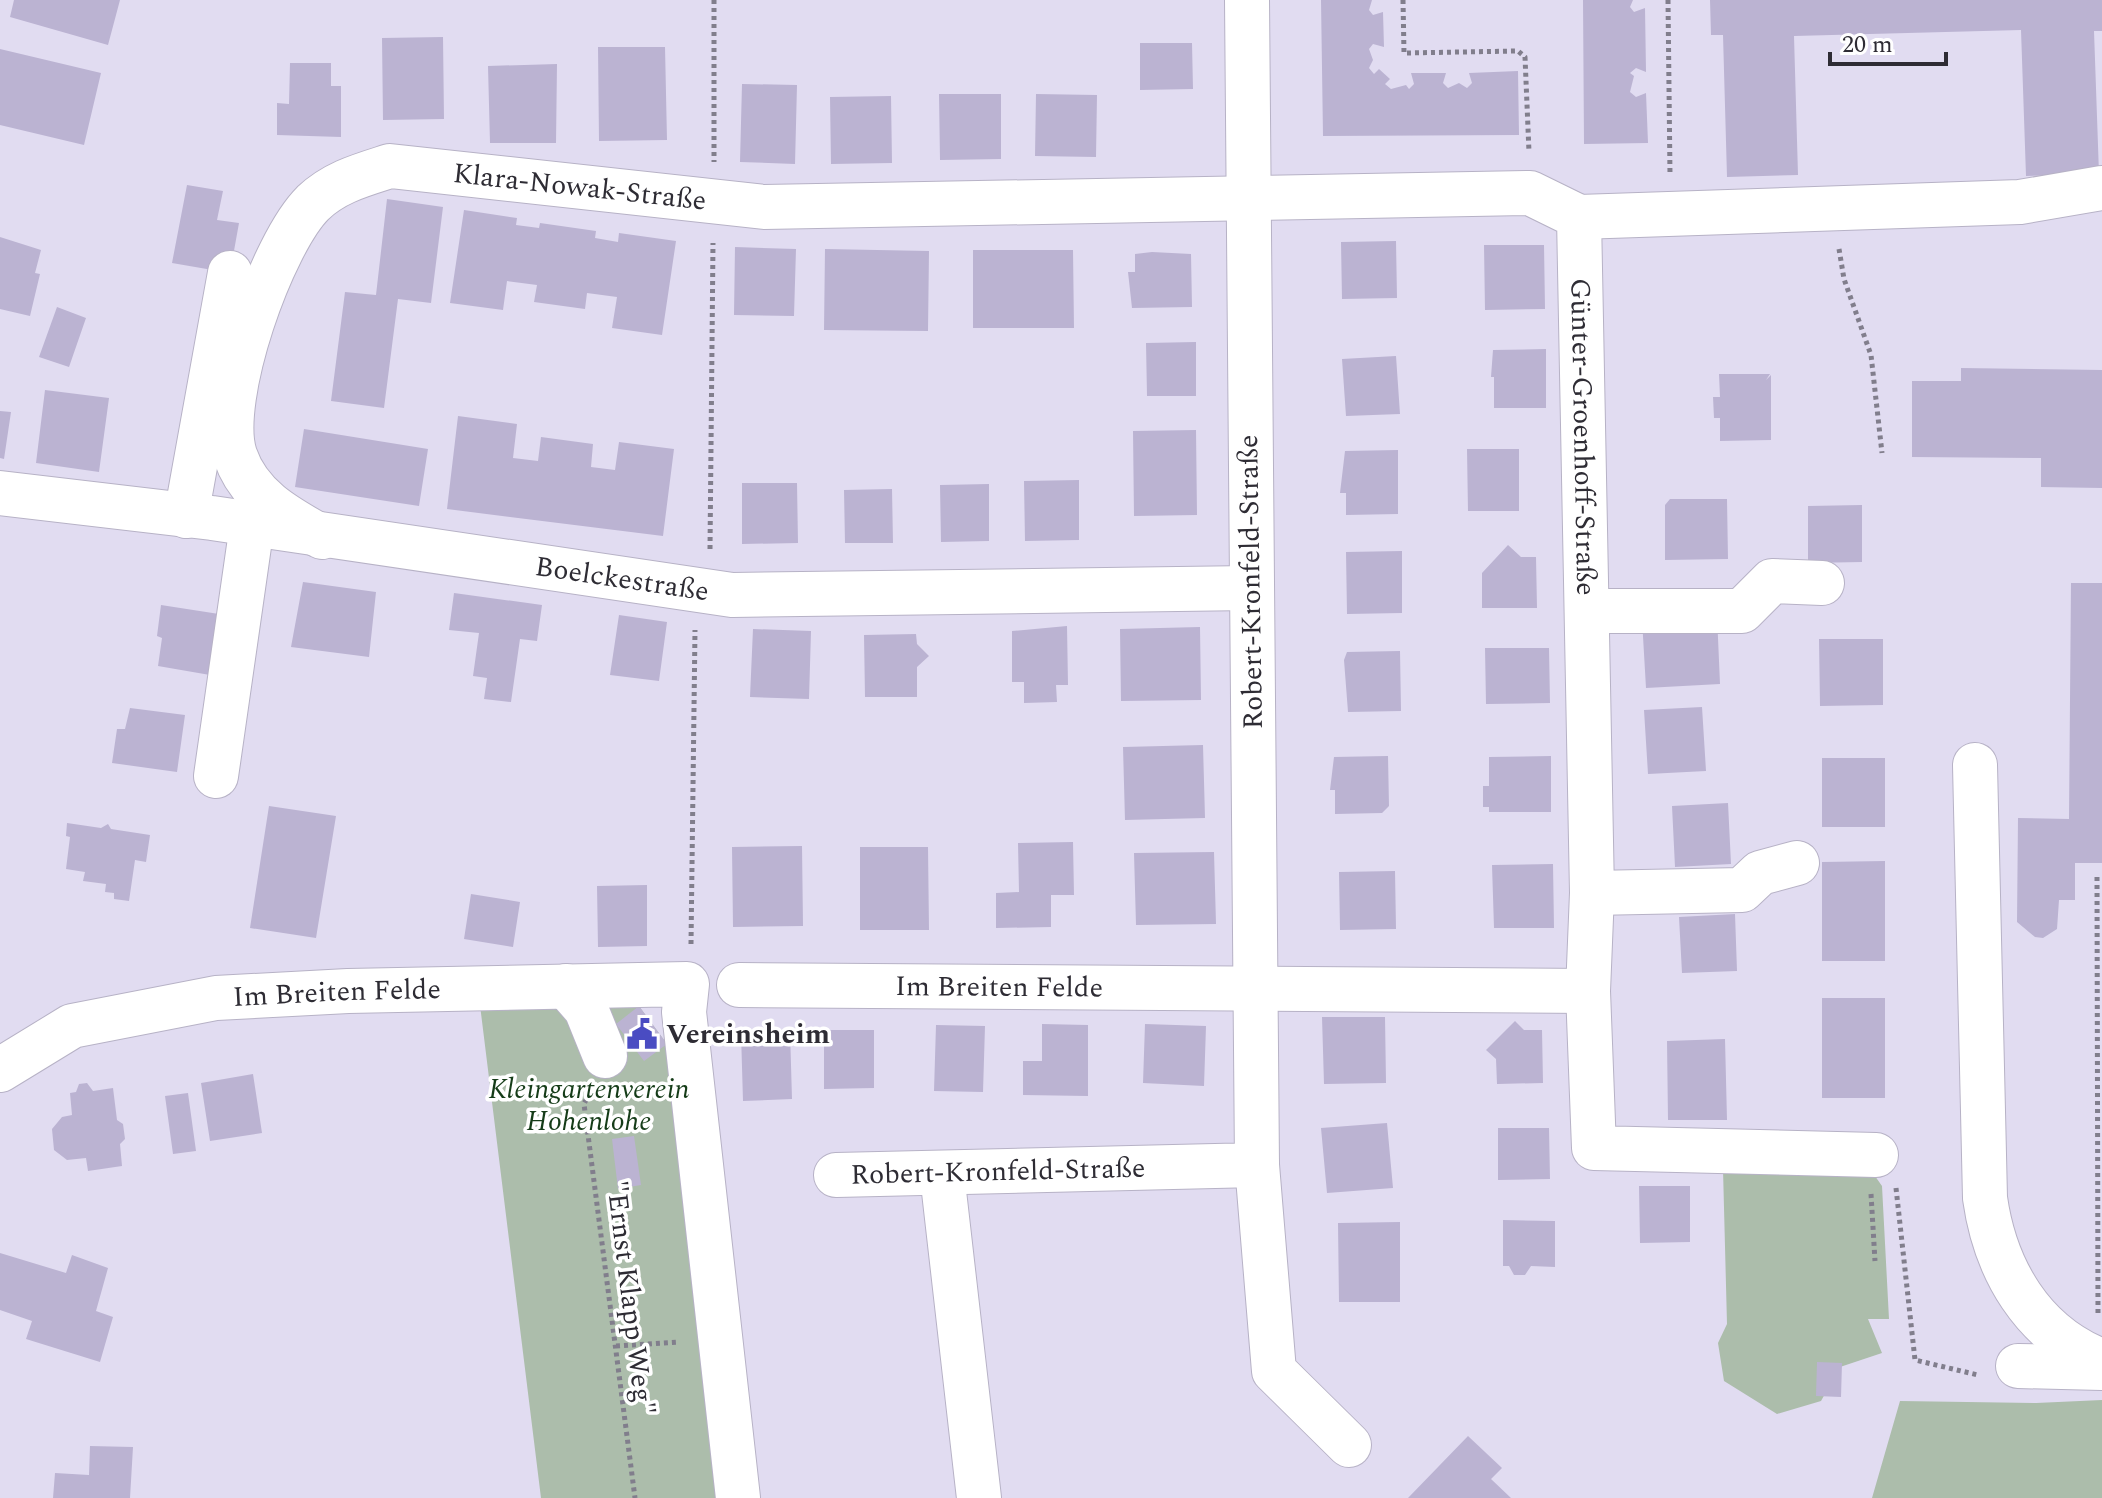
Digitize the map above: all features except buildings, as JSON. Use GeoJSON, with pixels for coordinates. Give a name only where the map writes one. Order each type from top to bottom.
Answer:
{"type":"FeatureCollection","features":[{"type":"Feature","properties":{"kind":"street","name":"Robert-Kronfeld-Straße"},"geometry":{"type":"LineString","coordinates":[[1247,0],[1250,588],[1258,987],[1257,1165],[1262,1249],[1274,1371],[1349,1445]]}},
{"type":"Feature","properties":{"kind":"street","name":"Klara-Nowak-Straße"},"geometry":{"type":"LineString","coordinates":[[322,537],[284,515],[253,490],[235,454],[232,397],[263,292],[286,241],[313,204],[348,179],[390,166],[710,204],[764,207],[1249,198]]}},
{"type":"Feature","properties":{"kind":"street"},"geometry":{"type":"LineString","coordinates":[[1249,198],[1530,193],[1579,217],[1671,216],[2020,202],[2102,188]]}},
{"type":"Feature","properties":{"kind":"street","name":"Günter-Groenhoff-Straße"},"geometry":{"type":"LineString","coordinates":[[1579,217],[1592,893],[1588,991],[1594,1148],[1876,1155]]}},
{"type":"Feature","properties":{"kind":"street"},"geometry":{"type":"LineString","coordinates":[[186,516],[230,273]]}},
{"type":"Feature","properties":{"kind":"street","name":"Boelckestraße"},"geometry":{"type":"LineString","coordinates":[[0,493],[252,525],[732,595],[1250,588]]}},
{"type":"Feature","properties":{"kind":"street"},"geometry":{"type":"LineString","coordinates":[[216,776],[252,525]]}},
{"type":"Feature","properties":{"kind":"street"},"geometry":{"type":"LineString","coordinates":[[1587,611],[1742,611],[1772,581],[1822,583]]}},
{"type":"Feature","properties":{"kind":"street"},"geometry":{"type":"LineString","coordinates":[[1975,765],[1985,1198],[1990,1232],[2000,1262],[2027,1307],[2057,1336],[2101,1363]]}},
{"type":"Feature","properties":{"kind":"street"},"geometry":{"type":"LineString","coordinates":[[1592,893],[1742,890],[1760,873],[1797,863]]}},
{"type":"Feature","properties":{"kind":"street"},"geometry":{"type":"LineString","coordinates":[[687,984],[684,1012],[738,1498]]}},
{"type":"Feature","properties":{"kind":"street","name":"Im Breiten Felde"},"geometry":{"type":"LineString","coordinates":[[0,1070],[72,1026],[216,998],[687,984]]}},
{"type":"Feature","properties":{"kind":"street","name":"Im Breiten Felde"},"geometry":{"type":"LineString","coordinates":[[739,985],[1258,987]]}},
{"type":"Feature","properties":{"kind":"street"},"geometry":{"type":"LineString","coordinates":[[566,986],[586,1009],[605,1056]]}},
{"type":"Feature","properties":{"kind":"street"},"geometry":{"type":"LineString","coordinates":[[1258,987],[1588,991]]}},
{"type":"Feature","properties":{"kind":"street","name":"Robert-Kronfeld-Straße"},"geometry":{"type":"LineString","coordinates":[[836,1175],[1257,1165]]}},
{"type":"Feature","properties":{"kind":"street"},"geometry":{"type":"LineString","coordinates":[[942,1174],[979,1498]]}},
{"type":"Feature","properties":{"kind":"street"},"geometry":{"type":"LineString","coordinates":[[2018,1366],[2101,1363]]}},
{"type":"Feature","properties":{"kind":"path"},"geometry":{"type":"LineString","coordinates":[[687,984],[691,960],[700,589],[710,567],[713,226],[710,204],[714,181],[714,0]]}},
{"type":"Feature","properties":{"kind":"path"},"geometry":{"type":"LineString","coordinates":[[1403,0],[1404,53],[1518,51],[1525,57],[1530,193]]}},
{"type":"Feature","properties":{"kind":"path"},"geometry":{"type":"LineString","coordinates":[[1668,0],[1671,216]]}},
{"type":"Feature","properties":{"kind":"path"},"geometry":{"type":"LineString","coordinates":[[1833,209],[1844,279],[1871,355],[1882,453]]}},
{"type":"Feature","properties":{"kind":"path"},"geometry":{"type":"LineString","coordinates":[[2097,877],[2101,1363]]}},
{"type":"Feature","properties":{"kind":"path","name":"\"Ernst Klapp Weg\""},"geometry":{"type":"LineString","coordinates":[[584,1104],[635,1498]]}},
{"type":"Feature","properties":{"kind":"path"},"geometry":{"type":"LineString","coordinates":[[1876,1155],[1888,1162],[1896,1189],[1915,1360],[1976,1375],[2018,1366]]}},
{"type":"Feature","properties":{"kind":"path"},"geometry":{"type":"LineString","coordinates":[[616,1346],[720,1341]]}},
{"type":"Feature","properties":{"kind":"green space","name":"Kleingartenverein Hohenlohe"},"geometry":{"type":"Polygon","coordinates":[[[479,997],[633,998],[681,1063],[726,1498],[541,1498],[479,997]]]}},
{"type":"Feature","properties":{"kind":"green space"},"geometry":{"type":"Polygon","coordinates":[[[1723,1169],[1870,1169],[1882,1186],[1889,1319],[1868,1319],[1882,1353],[1840,1367],[1821,1401],[1777,1414],[1724,1381],[1718,1343],[1727,1324],[1723,1169]]]}},
{"type":"Feature","properties":{"kind":"green space"},"geometry":{"type":"Polygon","coordinates":[[[2102,1400],[2102,1498],[1872,1498],[1900,1401],[2036,1403],[2102,1400]]]}},
{"type":"Feature","properties":{"kind":"place","name":"Vereinsheim"},"geometry":{"type":"Point","coordinates":[642,1034]}}]}
